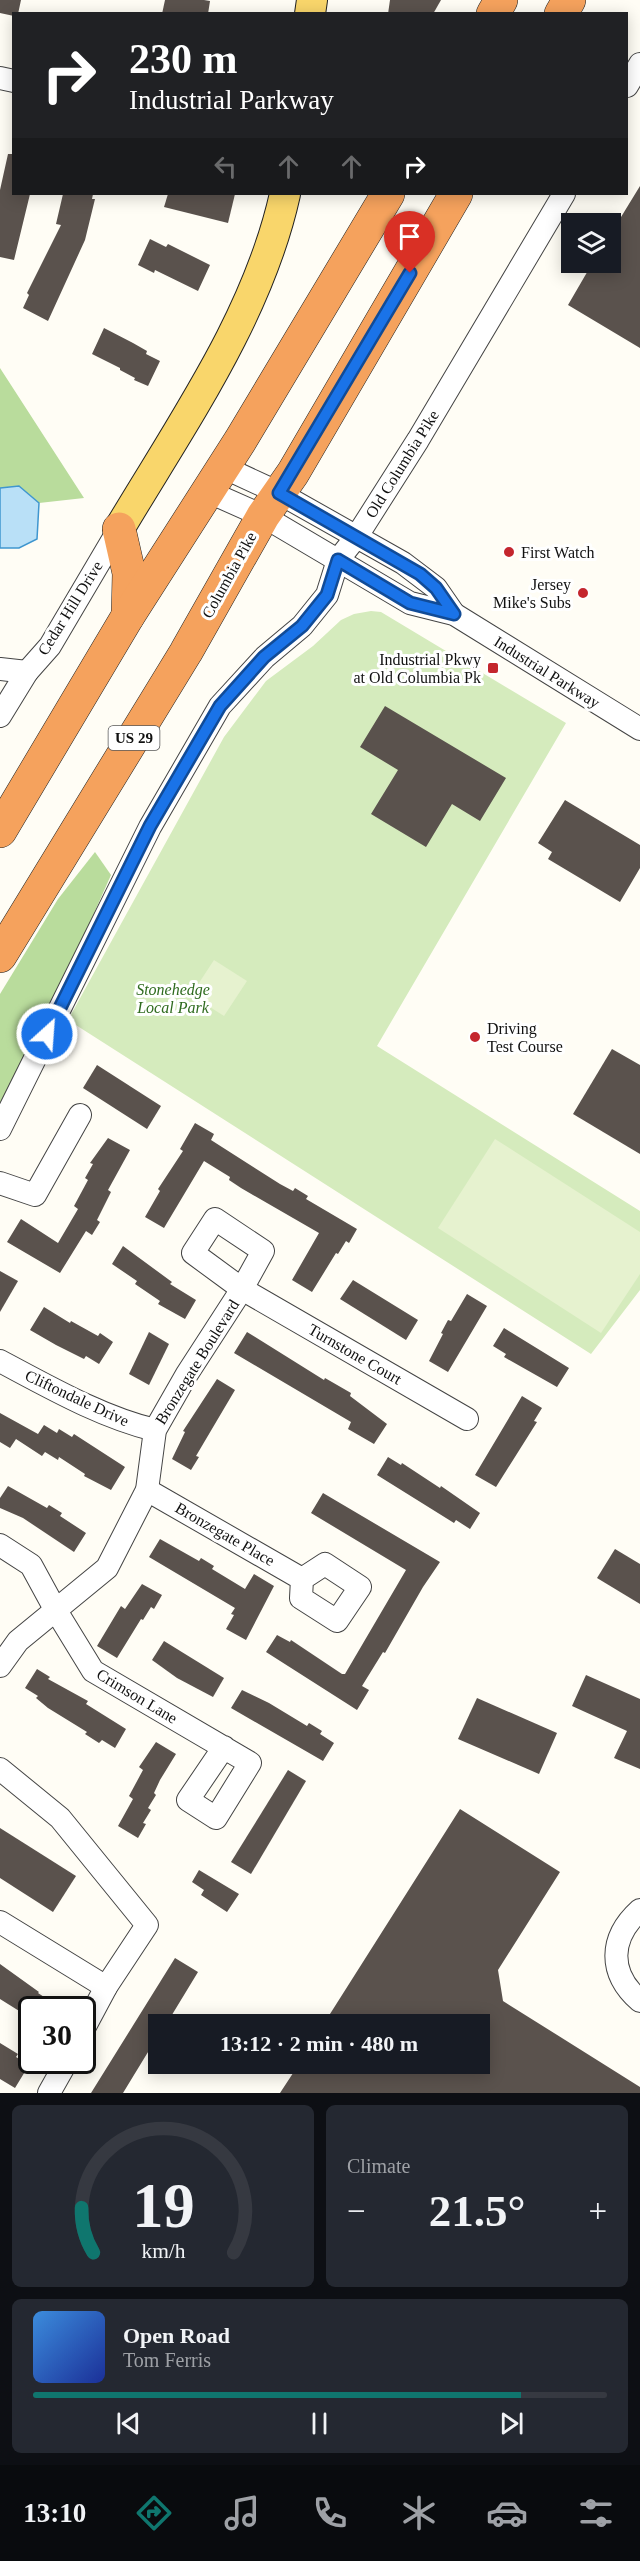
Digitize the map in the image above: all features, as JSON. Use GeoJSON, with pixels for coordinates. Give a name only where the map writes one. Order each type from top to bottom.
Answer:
{"type":"FeatureCollection","features":[{"type":"Feature","properties":{"kind":"highway"},"geometry":{"type":"LineString","coordinates":[[0,831],[128,616],[216,480],[387,195]]}},
{"type":"Feature","properties":{"kind":"highway","name":"Columbia Pike"},"geometry":{"type":"LineString","coordinates":[[0,956],[186,652],[455,195]]}},
{"type":"Feature","properties":{"kind":"highway"},"geometry":{"type":"LineString","coordinates":[[119,529],[129,573],[128,616]]}},
{"type":"Feature","properties":{"kind":"main road"},"geometry":{"type":"LineString","coordinates":[[119,529],[230,338],[254,289],[285,195]]}},
{"type":"Feature","properties":{"kind":"street"},"geometry":{"type":"LineString","coordinates":[[628,84],[640,64]]}},
{"type":"Feature","properties":{"kind":"street","name":"Old Columbia Pike"},"geometry":{"type":"LineString","coordinates":[[0,1129],[150,826],[220,706],[264,657],[302,626],[327,595],[338,560],[357,536],[430,420],[563,195]]}},
{"type":"Feature","properties":{"kind":"street","name":"Industrial Parkway"},"geometry":{"type":"LineString","coordinates":[[216,480],[271,505],[357,536],[420,574],[436,588],[454,614]]}},
{"type":"Feature","properties":{"kind":"street","name":"Industrial Parkway"},"geometry":{"type":"LineString","coordinates":[[271,505],[338,560],[410,603],[454,614],[640,729]]}},
{"type":"Feature","properties":{"kind":"street","name":"Cedar Hill Drive"},"geometry":{"type":"LineString","coordinates":[[0,716],[27,672],[50,646],[119,529]]}},
{"type":"Feature","properties":{"kind":"street"},"geometry":{"type":"LineString","coordinates":[[0,669],[27,672]]}},
{"type":"Feature","properties":{"kind":"street"},"geometry":{"type":"LineString","coordinates":[[0,1183],[34,1195],[80,1115]]}},
{"type":"Feature","properties":{"kind":"street","name":"Turnstone Court"},"geometry":{"type":"LineString","coordinates":[[242,1289],[467,1419]]}},
{"type":"Feature","properties":{"kind":"street","name":"Bronzegate Boulevard"},"geometry":{"type":"LineString","coordinates":[[0,1666],[18,1641],[107,1568],[147,1490],[155,1430],[187,1374],[242,1289]]}},
{"type":"Feature","properties":{"kind":"street","name":"Cliftondale Drive"},"geometry":{"type":"LineString","coordinates":[[0,1361],[64,1394],[136,1426],[155,1430]]}},
{"type":"Feature","properties":{"kind":"street","name":"Bronzegate Place"},"geometry":{"type":"LineString","coordinates":[[147,1490],[302,1579]]}},
{"type":"Feature","properties":{"kind":"street","name":"Crimson Lane"},"geometry":{"type":"LineString","coordinates":[[0,1545],[31,1565],[93,1671],[224,1748]]}},
{"type":"Feature","properties":{"kind":"street"},"geometry":{"type":"LineString","coordinates":[[0,1769],[60,1818],[147,1925],[96,2006]]}},
{"type":"Feature","properties":{"kind":"street"},"geometry":{"type":"LineString","coordinates":[[640,1910],[626,1923],[618,1940],[616,1955],[621,1978],[630,1993],[640,2001]]}},
{"type":"Feature","properties":{"kind":"street"},"geometry":{"type":"LineString","coordinates":[[0,1922],[106,1987]]}},
{"type":"Feature","properties":{"kind":"street"},"geometry":{"type":"LineString","coordinates":[[49,2093],[60,2074]]}},
{"type":"Feature","properties":{"kind":"green space"},"geometry":{"type":"Polygon","coordinates":[[[0,368],[84,498],[39,503],[19,486],[0,488],[0,368]]]}},
{"type":"Feature","properties":{"kind":"green space","name":"Stonehedge Local Park"},"geometry":{"type":"Polygon","coordinates":[[[381,612],[566,723],[377,1046],[640,1211],[640,1290],[591,1354],[68,1020],[224,737],[266,681],[313,646],[341,620],[354,614],[381,612]]]}},
{"type":"Feature","properties":{"kind":"green space"},"geometry":{"type":"Polygon","coordinates":[[[95,852],[111,875],[67,974],[0,1107],[0,994],[58,899],[95,852]]]}},
{"type":"Feature","properties":{"kind":"green space"},"geometry":{"type":"Polygon","coordinates":[[[214,960],[247,981],[224,1016],[191,995],[214,960]]]}},
{"type":"Feature","properties":{"kind":"green space"},"geometry":{"type":"Polygon","coordinates":[[[495,1139],[640,1232],[640,1274],[601,1333],[438,1228],[495,1139]]]}},
{"type":"Feature","properties":{"kind":"water"},"geometry":{"type":"Polygon","coordinates":[[[19,486],[39,503],[37,539],[19,548],[0,548],[0,488],[19,486]]]}},
{"type":"Feature","properties":{"kind":"building"},"geometry":{"type":"Polygon","coordinates":[[[0,0],[21,0],[18,12],[12,12],[12,16],[0,13],[0,0]]]}},
{"type":"Feature","properties":{"kind":"building"},"geometry":{"type":"Polygon","coordinates":[[[165,0],[210,1],[208,12],[162,12],[165,0]]]}},
{"type":"Feature","properties":{"kind":"building"},"geometry":{"type":"Polygon","coordinates":[[[390,0],[441,0],[434,12],[388,12],[390,0]]]}},
{"type":"Feature","properties":{"kind":"building"},"geometry":{"type":"Polygon","coordinates":[[[8,154],[12,154],[12,195],[30,195],[14,260],[0,257],[0,190],[8,154]]]}},
{"type":"Feature","properties":{"kind":"building"},"geometry":{"type":"Polygon","coordinates":[[[640,186],[640,348],[568,305],[587,273],[621,273],[621,217],[640,186]]]}},
{"type":"Feature","properties":{"kind":"building"},"geometry":{"type":"Polygon","coordinates":[[[63,195],[93,195],[92,199],[95,199],[85,240],[48,321],[23,308],[29,295],[27,293],[61,225],[56,224],[63,195]]]}},
{"type":"Feature","properties":{"kind":"building"},"geometry":{"type":"Polygon","coordinates":[[[168,195],[235,195],[228,223],[164,207],[168,195]]]}},
{"type":"Feature","properties":{"kind":"building"},"geometry":{"type":"Polygon","coordinates":[[[150,239],[166,247],[168,244],[210,265],[198,291],[155,270],[154,273],[138,265],[150,239]]]}},
{"type":"Feature","properties":{"kind":"building"},"geometry":{"type":"Polygon","coordinates":[[[104,328],[147,351],[146,354],[160,361],[148,386],[92,354],[104,328]]]}},
{"type":"Feature","properties":{"kind":"building"},"geometry":{"type":"Polygon","coordinates":[[[385,706],[506,778],[480,821],[452,804],[426,847],[371,814],[398,770],[360,747],[385,706]]]}},
{"type":"Feature","properties":{"kind":"building"},"geometry":{"type":"Polygon","coordinates":[[[565,800],[640,845],[640,868],[620,902],[548,859],[552,852],[538,843],[565,800]]]}},
{"type":"Feature","properties":{"kind":"building"},"geometry":{"type":"Polygon","coordinates":[[[612,1049],[640,1065],[640,1154],[573,1114],[612,1049]]]}},
{"type":"Feature","properties":{"kind":"building"},"geometry":{"type":"Polygon","coordinates":[[[97,1065],[161,1106],[147,1129],[83,1088],[97,1065]]]}},
{"type":"Feature","properties":{"kind":"building"},"geometry":{"type":"Polygon","coordinates":[[[195,1123],[214,1134],[211,1140],[280,1184],[293,1191],[295,1188],[308,1196],[306,1199],[357,1229],[349,1243],[346,1241],[338,1254],[336,1253],[312,1292],[292,1280],[319,1233],[241,1188],[229,1180],[230,1177],[204,1161],[164,1228],[145,1217],[160,1191],[158,1189],[183,1151],[180,1149],[195,1123]]]}},
{"type":"Feature","properties":{"kind":"building"},"geometry":{"type":"Polygon","coordinates":[[[108,1138],[130,1150],[108,1190],[111,1192],[97,1220],[100,1222],[92,1235],[86,1231],[60,1273],[7,1242],[21,1219],[58,1243],[78,1209],[74,1206],[88,1180],[85,1178],[93,1164],[90,1163],[108,1138]]]}},
{"type":"Feature","properties":{"kind":"building"},"geometry":{"type":"Polygon","coordinates":[[[123,1246],[172,1282],[170,1284],[196,1300],[185,1319],[158,1304],[160,1301],[135,1284],[137,1281],[112,1264],[123,1246]]]}},
{"type":"Feature","properties":{"kind":"building"},"geometry":{"type":"Polygon","coordinates":[[[0,1271],[18,1281],[0,1312],[0,1271]]]}},
{"type":"Feature","properties":{"kind":"building"},"geometry":{"type":"Polygon","coordinates":[[[353,1280],[418,1320],[406,1340],[340,1299],[353,1280]]]}},
{"type":"Feature","properties":{"kind":"building"},"geometry":{"type":"Polygon","coordinates":[[[467,1294],[487,1306],[448,1372],[429,1361],[448,1320],[451,1321],[467,1294]]]}},
{"type":"Feature","properties":{"kind":"building"},"geometry":{"type":"Polygon","coordinates":[[[44,1307],[70,1323],[71,1321],[98,1336],[100,1333],[113,1342],[99,1364],[86,1356],[84,1359],[30,1330],[44,1307]]]}},
{"type":"Feature","properties":{"kind":"building"},"geometry":{"type":"Polygon","coordinates":[[[504,1328],[569,1368],[557,1387],[504,1357],[506,1354],[493,1346],[504,1328]]]}},
{"type":"Feature","properties":{"kind":"building"},"geometry":{"type":"Polygon","coordinates":[[[149,1332],[169,1344],[149,1385],[129,1374],[149,1332]]]}},
{"type":"Feature","properties":{"kind":"building"},"geometry":{"type":"Polygon","coordinates":[[[247,1332],[324,1380],[325,1378],[351,1393],[350,1396],[387,1424],[374,1444],[348,1429],[351,1422],[234,1353],[247,1332]]]}},
{"type":"Feature","properties":{"kind":"building"},"geometry":{"type":"Polygon","coordinates":[[[217,1379],[235,1390],[196,1456],[199,1457],[191,1470],[172,1459],[185,1432],[183,1431],[217,1379]]]}},
{"type":"Feature","properties":{"kind":"building"},"geometry":{"type":"Polygon","coordinates":[[[522,1396],[542,1408],[534,1421],[537,1422],[496,1487],[475,1475],[522,1396]]]}},
{"type":"Feature","properties":{"kind":"building"},"geometry":{"type":"Polygon","coordinates":[[[0,1413],[38,1434],[44,1425],[57,1433],[59,1429],[72,1437],[74,1434],[125,1467],[111,1490],[84,1476],[85,1474],[59,1457],[58,1460],[45,1452],[42,1456],[16,1439],[10,1448],[0,1442],[0,1413]]]}},
{"type":"Feature","properties":{"kind":"building"},"geometry":{"type":"Polygon","coordinates":[[[388,1457],[401,1465],[402,1463],[440,1488],[441,1486],[480,1513],[470,1529],[456,1520],[454,1523],[377,1475],[388,1457]]]}},
{"type":"Feature","properties":{"kind":"building"},"geometry":{"type":"Polygon","coordinates":[[[8,1486],[47,1508],[49,1505],[62,1513],[60,1516],[86,1533],[74,1552],[23,1518],[0,1508],[0,1498],[8,1486]]]}},
{"type":"Feature","properties":{"kind":"building"},"geometry":{"type":"Polygon","coordinates":[[[323,1493],[440,1562],[385,1653],[383,1652],[362,1686],[369,1690],[357,1710],[266,1652],[277,1635],[290,1642],[291,1640],[345,1674],[406,1570],[311,1513],[323,1493]]]}},
{"type":"Feature","properties":{"kind":"building"},"geometry":{"type":"Polygon","coordinates":[[[160,1539],[199,1561],[201,1558],[214,1566],[212,1569],[245,1589],[254,1574],[274,1586],[246,1640],[226,1629],[234,1615],[231,1614],[235,1608],[149,1557],[160,1539]]]}},
{"type":"Feature","properties":{"kind":"building"},"geometry":{"type":"Polygon","coordinates":[[[615,1549],[640,1564],[640,1604],[597,1578],[615,1549]]]}},
{"type":"Feature","properties":{"kind":"building"},"geometry":{"type":"Polygon","coordinates":[[[142,1584],[162,1595],[154,1609],[151,1607],[143,1620],[141,1619],[117,1658],[97,1646],[121,1606],[125,1609],[142,1584]]]}},
{"type":"Feature","properties":{"kind":"building"},"geometry":{"type":"Polygon","coordinates":[[[164,1641],[224,1678],[213,1697],[177,1678],[152,1660],[164,1641]]]}},
{"type":"Feature","properties":{"kind":"building"},"geometry":{"type":"Polygon","coordinates":[[[37,1669],[50,1677],[48,1679],[88,1701],[86,1704],[126,1729],[115,1748],[102,1740],[99,1743],[85,1734],[87,1732],[48,1708],[36,1698],[38,1696],[25,1688],[37,1669]]]}},
{"type":"Feature","properties":{"kind":"building"},"geometry":{"type":"Polygon","coordinates":[[[586,1675],[640,1699],[640,1769],[614,1758],[627,1731],[572,1706],[586,1675]]]}},
{"type":"Feature","properties":{"kind":"building"},"geometry":{"type":"Polygon","coordinates":[[[242,1690],[307,1726],[309,1723],[322,1731],[320,1734],[334,1743],[323,1761],[231,1708],[242,1690]]]}},
{"type":"Feature","properties":{"kind":"building"},"geometry":{"type":"Polygon","coordinates":[[[477,1698],[557,1733],[539,1774],[458,1739],[477,1698]]]}},
{"type":"Feature","properties":{"kind":"building"},"geometry":{"type":"Polygon","coordinates":[[[156,1742],[176,1754],[154,1793],[156,1795],[148,1808],[151,1810],[138,1838],[118,1826],[133,1799],[129,1796],[143,1770],[139,1767],[156,1742]]]}},
{"type":"Feature","properties":{"kind":"building"},"geometry":{"type":"Polygon","coordinates":[[[288,1770],[306,1781],[251,1874],[231,1862],[288,1770]]]}},
{"type":"Feature","properties":{"kind":"building"},"geometry":{"type":"Polygon","coordinates":[[[460,1809],[560,1872],[498,1970],[503,2001],[640,2087],[640,2093],[280,2093],[292,2074],[490,2074],[490,2014],[330,2014],[460,1809]]]}},
{"type":"Feature","properties":{"kind":"building"},"geometry":{"type":"Polygon","coordinates":[[[0,1828],[76,1876],[53,1912],[0,1878],[0,1828]]]}},
{"type":"Feature","properties":{"kind":"building"},"geometry":{"type":"Polygon","coordinates":[[[199,1870],[239,1894],[227,1912],[201,1895],[204,1890],[192,1882],[199,1870]]]}},
{"type":"Feature","properties":{"kind":"building"},"geometry":{"type":"Polygon","coordinates":[[[175,1958],[198,1972],[172,2014],[148,2014],[148,2052],[123,2093],[91,2093],[175,1958]]]}},
{"type":"Feature","properties":{"kind":"building"},"geometry":{"type":"Polygon","coordinates":[[[0,1964],[43,1996],[18,1996],[18,2010],[0,1999],[0,1964]]]}},
{"type":"Feature","properties":{"kind":"building"},"geometry":{"type":"Polygon","coordinates":[[[0,2043],[18,2054],[16,2057],[18,2058],[18,2074],[24,2074],[15,2088],[0,2079],[0,2043]]]}},
{"type":"Feature","properties":{"kind":"place","name":"First Watch"},"geometry":{"type":"Point","coordinates":[509,552]}},
{"type":"Feature","properties":{"kind":"place","name":"Jersey Mike's Subs"},"geometry":{"type":"Point","coordinates":[583,593]}},
{"type":"Feature","properties":{"kind":"place","name":"Industrial Pkwy at Old Columbia Pk"},"geometry":{"type":"Point","coordinates":[493,668]}},
{"type":"Feature","properties":{"kind":"place","name":"Driving Test Course"},"geometry":{"type":"Point","coordinates":[475,1037]}},
{"type":"Feature","properties":{"kind":"route"},"geometry":{"type":"LineString","coordinates":[[47,1034],[150,826],[220,706],[264,657],[302,626],[327,595],[338,560],[410,603],[454,614],[436,588],[420,574],[279,493],[410,273]]}}]}
